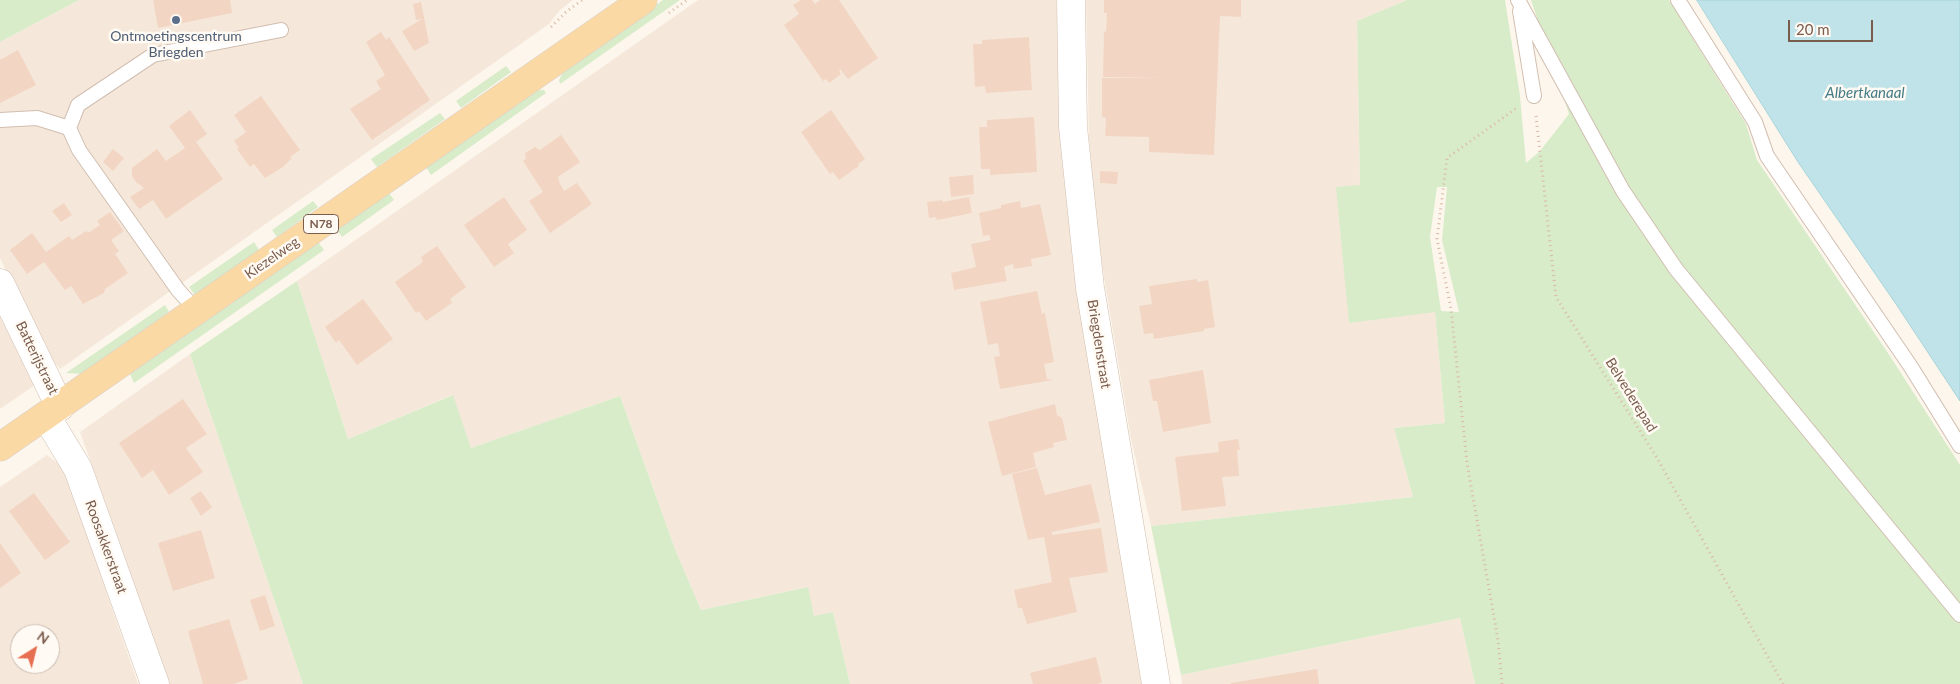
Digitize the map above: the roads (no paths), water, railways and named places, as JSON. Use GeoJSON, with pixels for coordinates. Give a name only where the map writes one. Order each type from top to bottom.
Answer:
{"type":"FeatureCollection","features":[{"type":"Feature","properties":{"kind":"main road","name":"Kiezelweg"},"geometry":{"type":"LineString","coordinates":[[0,448],[643,0]]}},
{"type":"Feature","properties":{"kind":"street","name":"Briegdenstraat"},"geometry":{"type":"LineString","coordinates":[[1070,0],[1073,127],[1090,288],[1156,684]]}},
{"type":"Feature","properties":{"kind":"street","name":"Batterijstraat"},"geometry":{"type":"LineString","coordinates":[[0,283],[53,411]]}},
{"type":"Feature","properties":{"kind":"street","name":"Roosakkerstraat"},"geometry":{"type":"LineString","coordinates":[[53,411],[78,469],[155,684]]}},
{"type":"Feature","properties":{"kind":"lane"},"geometry":{"type":"LineString","coordinates":[[1518,0],[1534,96]]}},
{"type":"Feature","properties":{"kind":"lane"},"geometry":{"type":"LineString","coordinates":[[1518,0],[1623,191],[1676,269],[1960,615]]}},
{"type":"Feature","properties":{"kind":"lane"},"geometry":{"type":"LineString","coordinates":[[1678,0],[1755,122],[1767,156],[1911,367],[1960,446]]}},
{"type":"Feature","properties":{"kind":"lane"},"geometry":{"type":"LineString","coordinates":[[69,128],[78,105],[153,54],[281,30]]}},
{"type":"Feature","properties":{"kind":"lane"},"geometry":{"type":"LineString","coordinates":[[0,120],[37,118],[69,128],[85,158],[178,290],[197,311]]}},
{"type":"Feature","properties":{"kind":"water","name":"Albertkanaal"},"geometry":{"type":"Polygon","coordinates":[[[1697,0],[1960,0],[1960,401],[1798,162],[1697,0]]]}},
{"type":"Feature","properties":{"kind":"place","name":"Ontmoetingscentrum Briegden"},"geometry":{"type":"Point","coordinates":[176,20]}}]}
